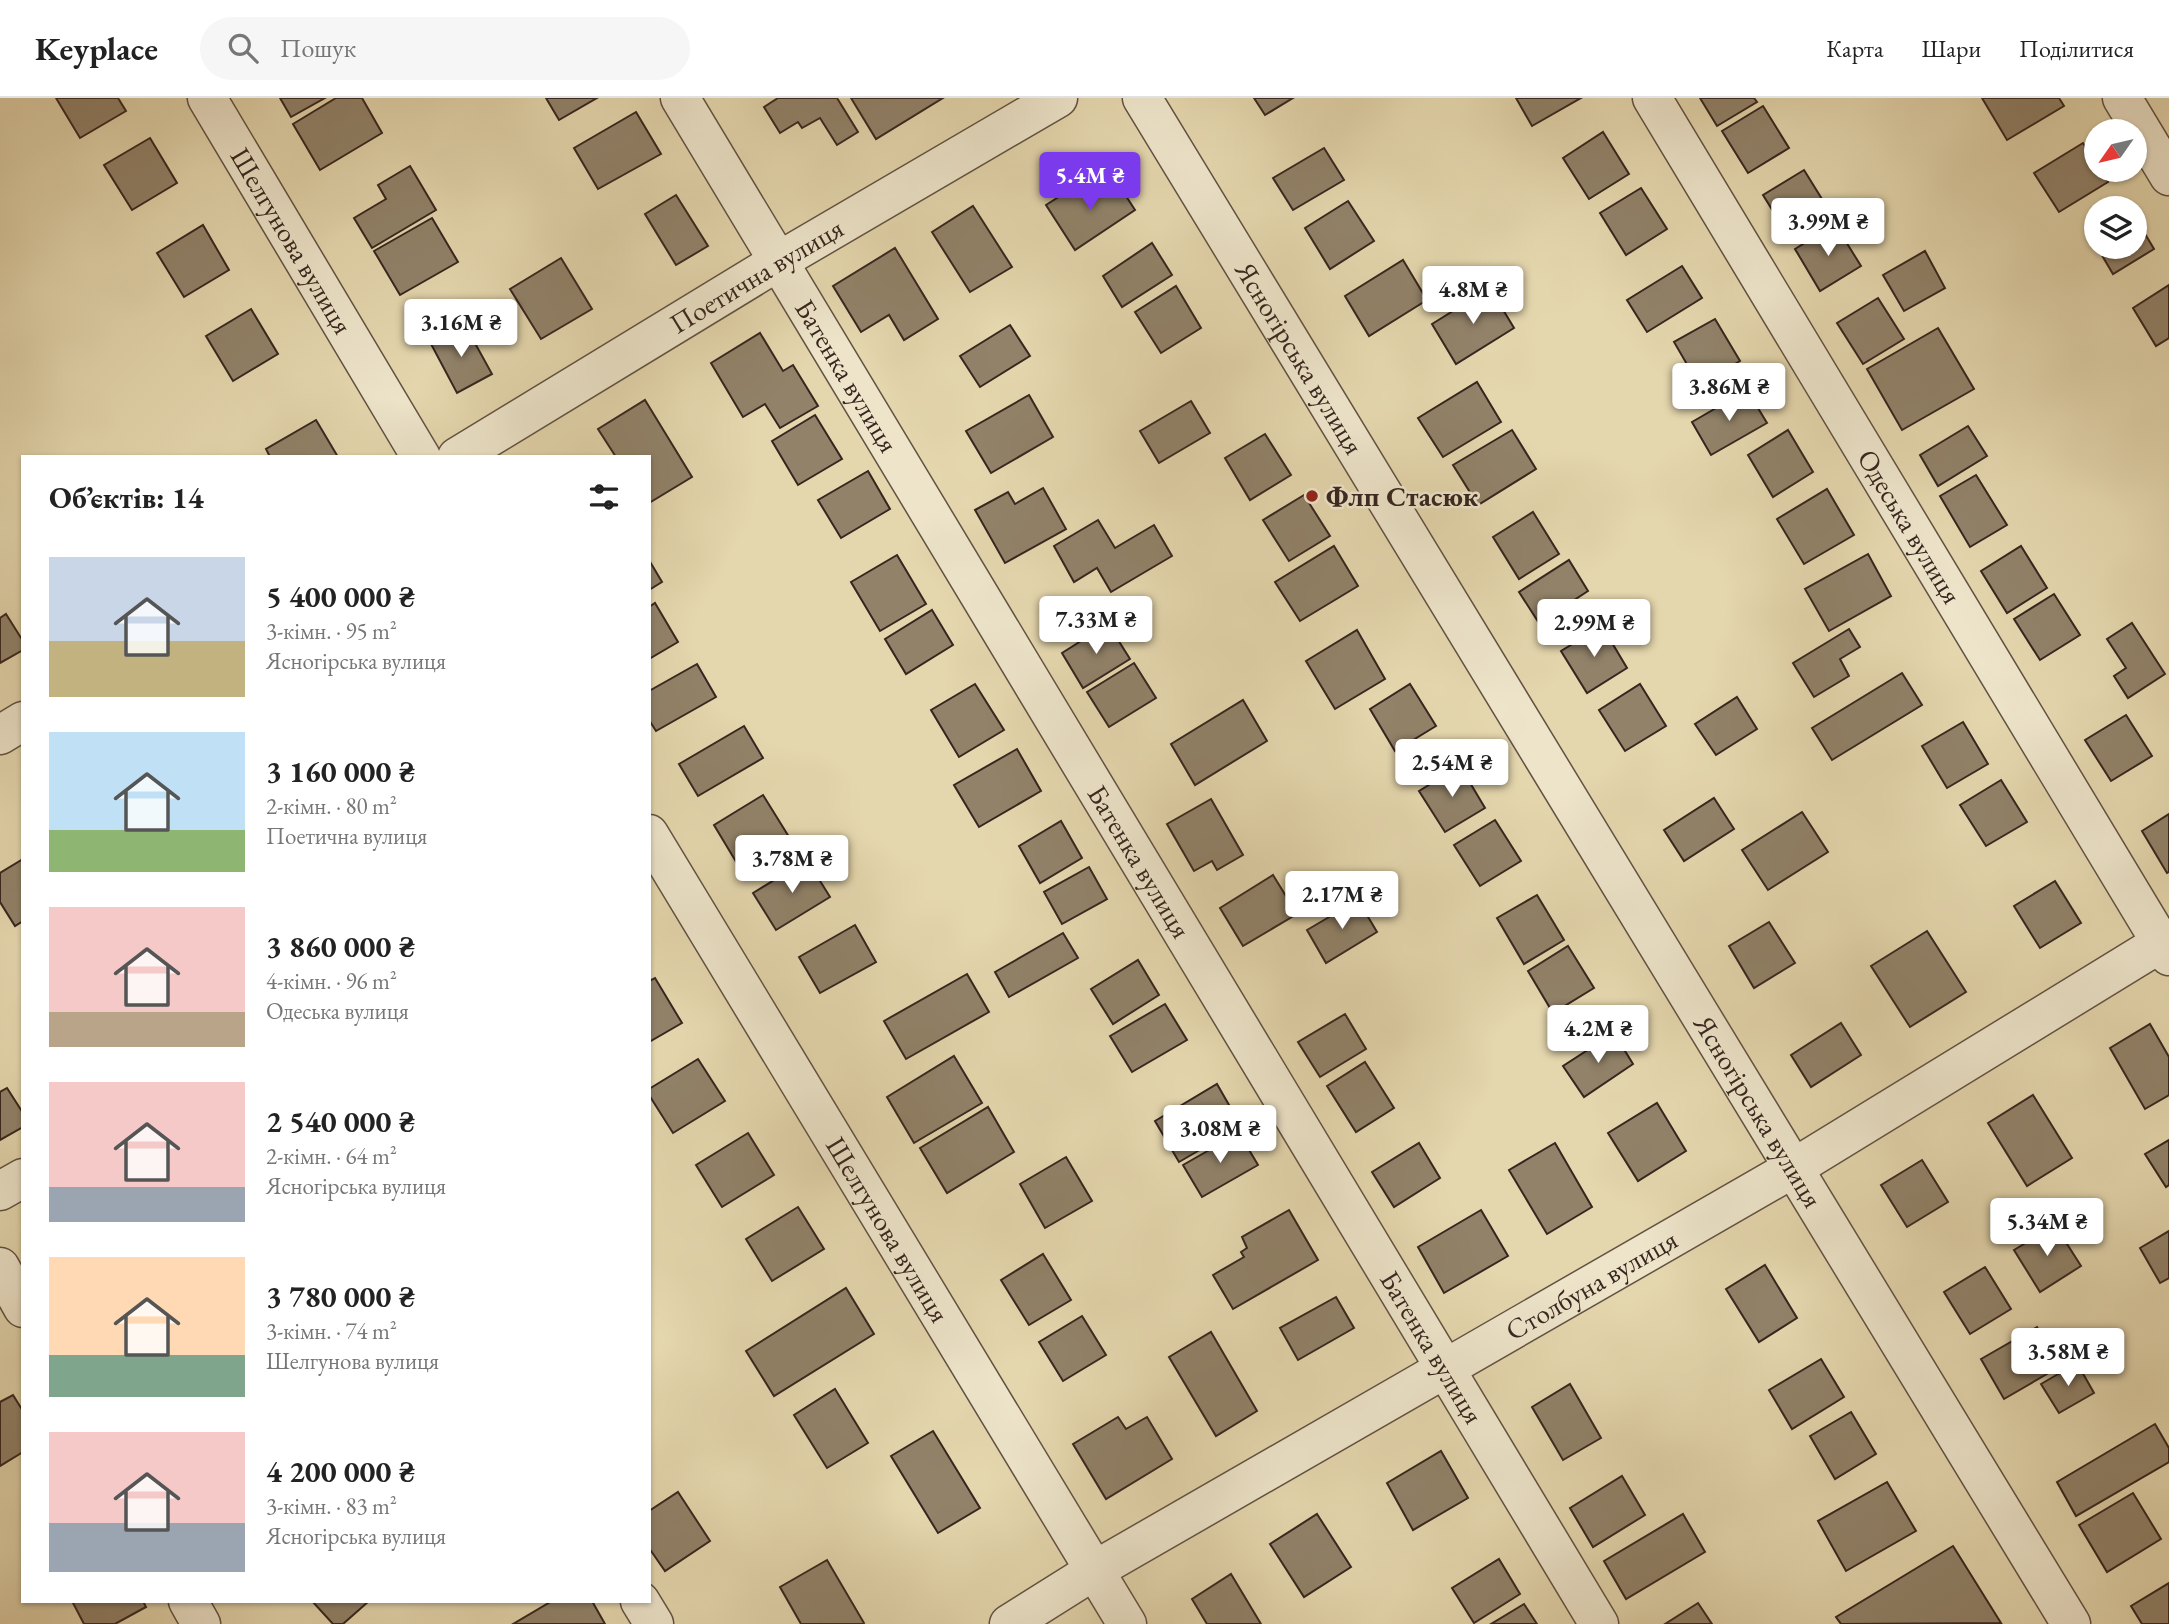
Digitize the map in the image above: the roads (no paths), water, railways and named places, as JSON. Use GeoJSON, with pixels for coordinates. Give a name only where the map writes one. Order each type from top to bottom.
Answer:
{"type":"FeatureCollection","features":[{"type":"Feature","properties":{"kind":"street","name":"Шелгунова вулиця"},"geometry":{"type":"LineString","coordinates":[[207,98],[420,455]]}},
{"type":"Feature","properties":{"kind":"street","name":"Батенка вулиця"},"geometry":{"type":"LineString","coordinates":[[680,98],[1599,1624]]}},
{"type":"Feature","properties":{"kind":"street","name":"Поетична вулиця"},"geometry":{"type":"LineString","coordinates":[[460,455],[779,261],[1058,98]]}},
{"type":"Feature","properties":{"kind":"street","name":"Ясногірська вулиця"},"geometry":{"type":"LineString","coordinates":[[1142,98],[2071,1624]]}},
{"type":"Feature","properties":{"kind":"street","name":"Одеська вулиця"},"geometry":{"type":"LineString","coordinates":[[1652,98],[2166,946]]}},
{"type":"Feature","properties":{"kind":"street"},"geometry":{"type":"LineString","coordinates":[[2122,98],[2169,176]]}},
{"type":"Feature","properties":{"kind":"street"},"geometry":{"type":"LineString","coordinates":[[0,735],[21,722]]}},
{"type":"Feature","properties":{"kind":"street","name":"Шелгунова вулиця"},"geometry":{"type":"LineString","coordinates":[[651,837],[1127,1624]]}},
{"type":"Feature","properties":{"kind":"street","name":"Столбуна вулиця"},"geometry":{"type":"LineString","coordinates":[[1009,1624],[1095,1570],[1792,1169],[2166,946]]}},
{"type":"Feature","properties":{"kind":"street"},"geometry":{"type":"LineString","coordinates":[[0,1191],[21,1179]]}},
{"type":"Feature","properties":{"kind":"street"},"geometry":{"type":"LineString","coordinates":[[0,1267],[21,1304]]}},
{"type":"Feature","properties":{"kind":"street"},"geometry":{"type":"LineString","coordinates":[[641,1603],[654,1624]]}},
{"type":"Feature","properties":{"kind":"place","name":"Флп Стасюк"},"geometry":{"type":"Point","coordinates":[1312,496]}}]}
